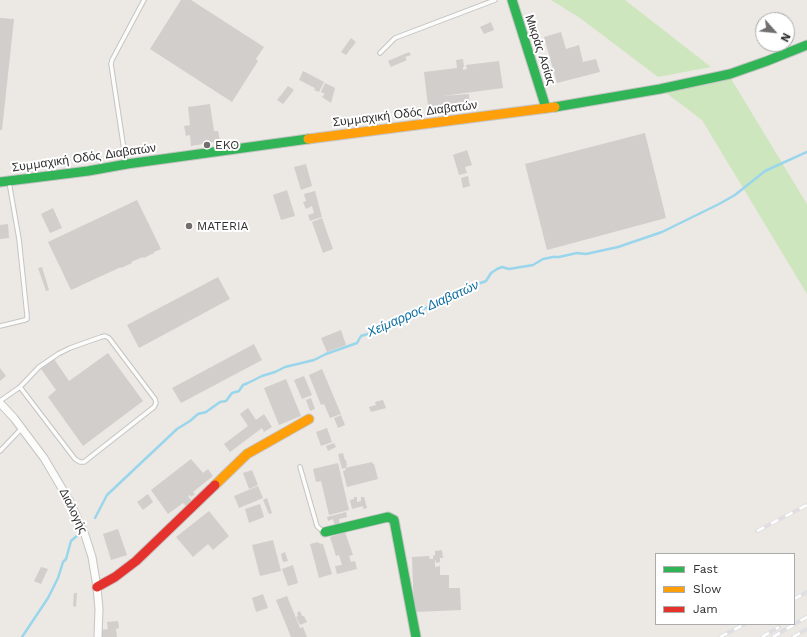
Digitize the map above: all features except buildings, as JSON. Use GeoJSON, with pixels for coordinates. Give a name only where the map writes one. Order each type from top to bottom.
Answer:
{"type":"FeatureCollection","features":[{"type":"Feature","properties":{"kind":"street","name":"Μικράς Ασίας"},"geometry":{"type":"LineString","coordinates":[[512,0],[546,108]]}},
{"type":"Feature","properties":{"kind":"street","name":"Συμμαχική Οδός Διαβατών"},"geometry":{"type":"LineString","coordinates":[[5,181],[88,171],[126,164],[350,133],[546,108],[660,89],[730,74],[767,62],[807,45]]}},
{"type":"Feature","properties":{"kind":"street","name":"Διαλογής"},"geometry":{"type":"LineString","coordinates":[[0,402],[22,428],[44,458],[57,478],[79,520],[89,544],[97,586],[99,609],[98,637]]}},
{"type":"Feature","properties":{"kind":"street"},"geometry":{"type":"LineString","coordinates":[[97,586],[115,577],[136,561],[247,454],[309,419]]}},
{"type":"Feature","properties":{"kind":"street"},"geometry":{"type":"LineString","coordinates":[[325,532],[388,517],[394,520],[416,637]]}},
{"type":"Feature","properties":{"kind":"lane"},"geometry":{"type":"LineString","coordinates":[[126,164],[111,64],[144,0]]}},
{"type":"Feature","properties":{"kind":"lane"},"geometry":{"type":"LineString","coordinates":[[380,53],[395,38],[495,0]]}},
{"type":"Feature","properties":{"kind":"lane"},"geometry":{"type":"LineString","coordinates":[[0,326],[27,319],[19,239],[5,181]]}},
{"type":"Feature","properties":{"kind":"lane"},"geometry":{"type":"LineString","coordinates":[[0,402],[20,387],[39,367],[58,354],[70,348],[105,336],[109,338],[155,399],[156,403],[154,407],[84,462],[80,462],[75,459],[20,387]]}},
{"type":"Feature","properties":{"kind":"lane"},"geometry":{"type":"LineString","coordinates":[[0,450],[22,428]]}},
{"type":"Feature","properties":{"kind":"lane"},"geometry":{"type":"LineString","coordinates":[[300,467],[317,526],[325,532]]}},
{"type":"Feature","properties":{"kind":"green space"},"geometry":{"type":"Polygon","coordinates":[[[551,0],[625,0],[711,67],[658,77],[580,18],[551,0]]]}},
{"type":"Feature","properties":{"kind":"green space"},"geometry":{"type":"Polygon","coordinates":[[[730,77],[807,204],[807,294],[702,120],[665,92],[730,77]]]}},
{"type":"Feature","properties":{"kind":"waterway","name":"Χείμαρρος Διαβατών"},"geometry":{"type":"LineString","coordinates":[[95,518],[107,495],[177,429],[198,414],[206,412],[220,402],[226,401],[232,393],[239,391],[243,385],[285,367],[314,360],[357,343],[361,336],[412,315],[459,291],[486,281],[491,273],[502,267],[509,269],[533,265],[543,259],[553,257],[577,253],[586,254],[618,247],[662,232],[735,195],[765,171],[807,152]]}},
{"type":"Feature","properties":{"kind":"waterway","name":"Χείμαρρος Διαβατών"},"geometry":{"type":"LineString","coordinates":[[22,637],[48,598],[58,578],[63,562],[66,559],[71,541],[79,534]]}},
{"type":"Feature","properties":{"kind":"railway"},"geometry":{"type":"LineString","coordinates":[[757,531],[807,505]]}},
{"type":"Feature","properties":{"kind":"railway"},"geometry":{"type":"LineString","coordinates":[[795,598],[807,592]]}},
{"type":"Feature","properties":{"kind":"railway"},"geometry":{"type":"LineString","coordinates":[[795,624],[807,617]]}},
{"type":"Feature","properties":{"kind":"railway"},"geometry":{"type":"LineString","coordinates":[[720,637],[743,625]]}},
{"type":"Feature","properties":{"kind":"railway"},"geometry":{"type":"LineString","coordinates":[[773,637],[793,625]]}},
{"type":"Feature","properties":{"kind":"railway"},"geometry":{"type":"LineString","coordinates":[[762,637],[779,627]]}},
{"type":"Feature","properties":{"kind":"railway"},"geometry":{"type":"LineString","coordinates":[[793,637],[807,629]]}},
{"type":"Feature","properties":{"kind":"traffic: fast"},"geometry":{"type":"LineString","coordinates":[[512,0],[546,108]]}},
{"type":"Feature","properties":{"kind":"traffic: fast"},"geometry":{"type":"LineString","coordinates":[[555,107],[660,89],[730,74],[807,45]]}},
{"type":"Feature","properties":{"kind":"traffic: fast"},"geometry":{"type":"LineString","coordinates":[[0,182],[88,171],[127,164],[308,139]]}},
{"type":"Feature","properties":{"kind":"traffic: fast"},"geometry":{"type":"LineString","coordinates":[[325,532],[388,517],[394,520],[416,637]]}},
{"type":"Feature","properties":{"kind":"traffic: slow"},"geometry":{"type":"LineString","coordinates":[[308,139],[555,107]]}},
{"type":"Feature","properties":{"kind":"traffic: slow"},"geometry":{"type":"LineString","coordinates":[[215,485],[247,454],[309,419]]}},
{"type":"Feature","properties":{"kind":"traffic: jam"},"geometry":{"type":"LineString","coordinates":[[97,587],[115,577],[136,561],[215,485]]}},
{"type":"Feature","properties":{"kind":"place","name":"EKO"},"geometry":{"type":"Point","coordinates":[207,145]}},
{"type":"Feature","properties":{"kind":"place","name":"MATERIA"},"geometry":{"type":"Point","coordinates":[189,226]}}]}
